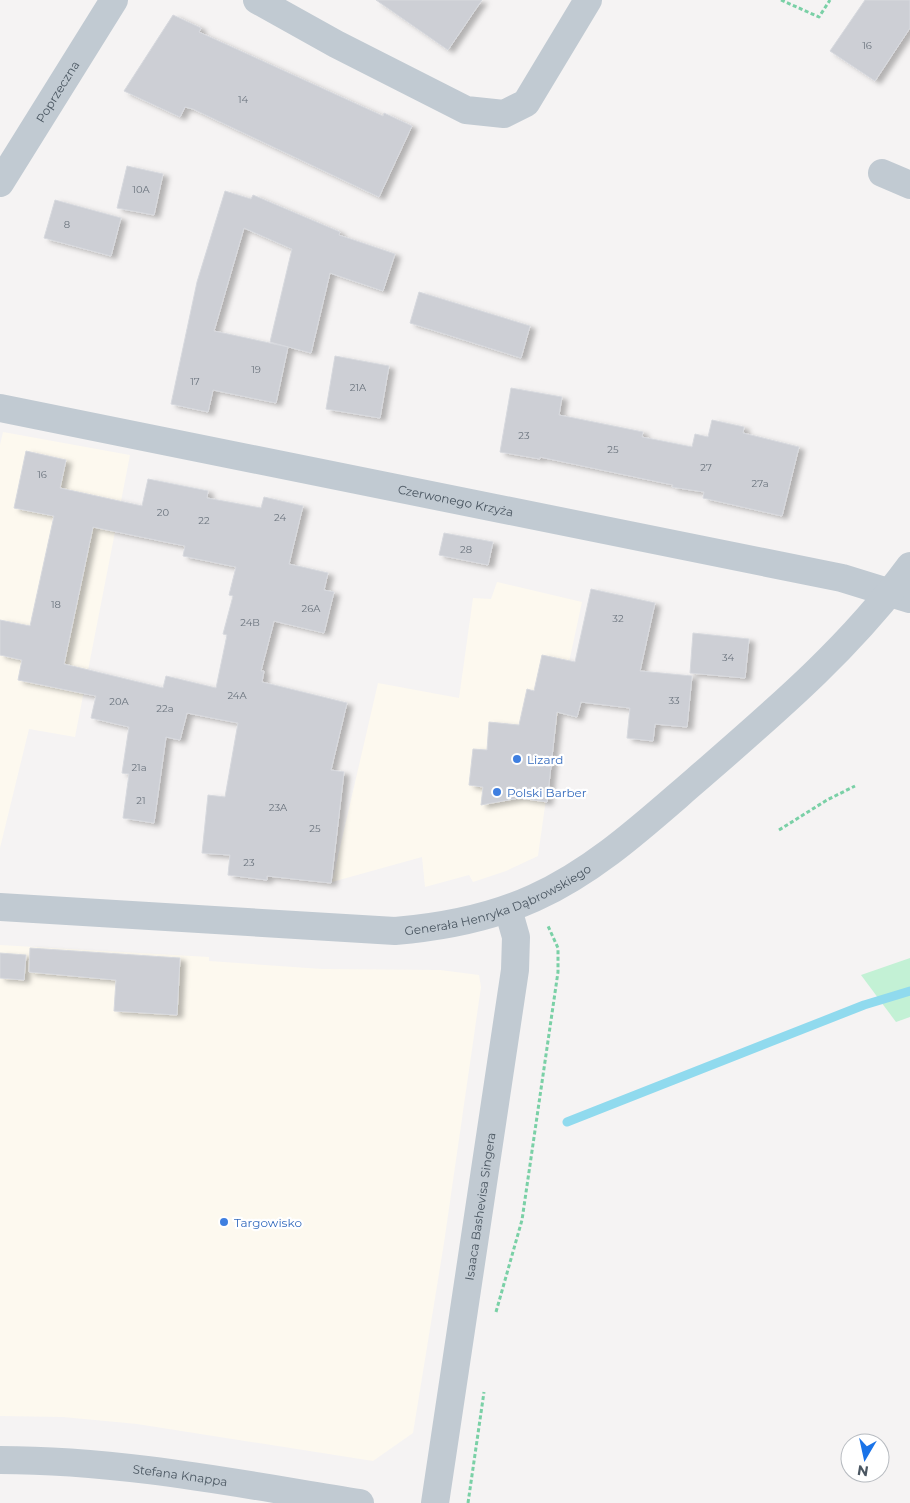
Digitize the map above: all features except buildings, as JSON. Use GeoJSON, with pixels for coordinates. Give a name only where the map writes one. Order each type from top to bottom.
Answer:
{"type":"FeatureCollection","features":[{"type":"Feature","properties":{"kind":"street","name":"Poprzeczna"},"geometry":{"type":"LineString","coordinates":[[0,183],[114,0]]}},
{"type":"Feature","properties":{"kind":"street"},"geometry":{"type":"LineString","coordinates":[[257,0],[336,44],[466,110],[504,114],[526,103],[588,0]]}},
{"type":"Feature","properties":{"kind":"street"},"geometry":{"type":"LineString","coordinates":[[882,173],[910,185]]}},
{"type":"Feature","properties":{"kind":"street","name":"Czerwonego Krzyża"},"geometry":{"type":"LineString","coordinates":[[0,408],[842,578],[900,597]]}},
{"type":"Feature","properties":{"kind":"street","name":"Generała Henryka Dąbrowskiego"},"geometry":{"type":"LineString","coordinates":[[0,907],[395,931],[448,925],[508,909],[564,881],[621,844],[795,695],[852,638],[900,597],[910,566]]}},
{"type":"Feature","properties":{"kind":"street","name":"Isaaca Bashevisa Singera"},"geometry":{"type":"LineString","coordinates":[[435,1503],[515,970],[516,938],[508,909]]}},
{"type":"Feature","properties":{"kind":"street","name":"Stefana Knappa"},"geometry":{"type":"LineString","coordinates":[[0,1460],[70,1461],[131,1467],[360,1503]]}},
{"type":"Feature","properties":{"kind":"path"},"geometry":{"type":"LineString","coordinates":[[781,0],[819,17],[830,0]]}},
{"type":"Feature","properties":{"kind":"path"},"geometry":{"type":"LineString","coordinates":[[779,830],[827,800],[855,786]]}},
{"type":"Feature","properties":{"kind":"path"},"geometry":{"type":"LineString","coordinates":[[496,1314],[522,1220],[558,972],[558,948],[548,926]]}},
{"type":"Feature","properties":{"kind":"path"},"geometry":{"type":"LineString","coordinates":[[468,1503],[484,1389]]}},
{"type":"Feature","properties":{"kind":"shaded area"},"geometry":{"type":"Polygon","coordinates":[[[3,432],[130,455],[75,737],[29,729],[0,848],[0,445],[3,432]]]}},
{"type":"Feature","properties":{"kind":"shaded area"},"geometry":{"type":"Polygon","coordinates":[[[497,582],[582,602],[558,713],[538,856],[506,871],[473,882],[469,875],[425,887],[422,857],[332,882],[378,683],[459,698],[473,598],[491,599],[497,582]]]}},
{"type":"Feature","properties":{"kind":"shaded area","name":"Targowisko"},"geometry":{"type":"Polygon","coordinates":[[[0,945],[209,957],[209,961],[322,969],[440,970],[479,975],[481,987],[444,1243],[413,1433],[373,1461],[137,1424],[63,1417],[0,1416],[0,945]]]}},
{"type":"Feature","properties":{"kind":"green space"},"geometry":{"type":"Polygon","coordinates":[[[910,958],[910,1017],[896,1022],[861,975],[910,958]]]}},
{"type":"Feature","properties":{"kind":"waterway"},"geometry":{"type":"LineString","coordinates":[[567,1122],[864,1005],[910,991]]}},
{"type":"Feature","properties":{"kind":"place","name":"Lizard"},"geometry":{"type":"Point","coordinates":[517,759]}},
{"type":"Feature","properties":{"kind":"place","name":"Polski Barber"},"geometry":{"type":"Point","coordinates":[497,792]}},
{"type":"Feature","properties":{"kind":"place","name":"Targowisko"},"geometry":{"type":"Point","coordinates":[224,1222]}}]}
